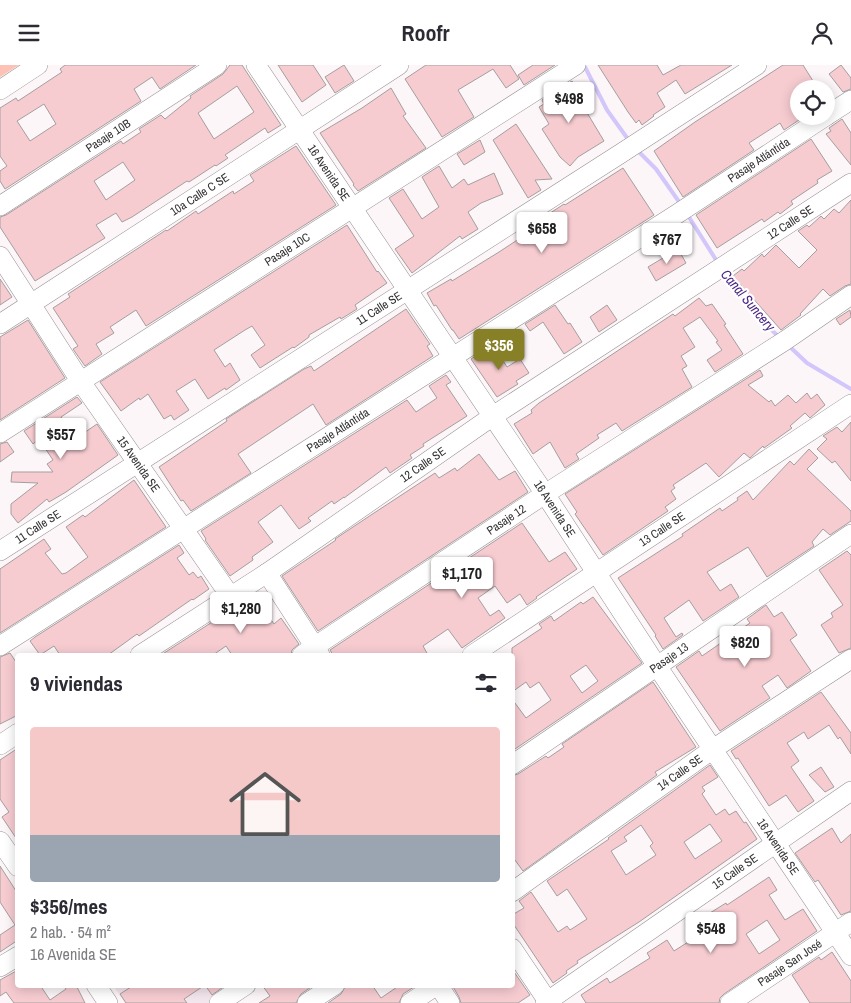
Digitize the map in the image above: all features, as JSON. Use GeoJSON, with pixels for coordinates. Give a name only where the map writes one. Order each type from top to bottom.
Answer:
{"type":"FeatureCollection","features":[{"type":"Feature","properties":{"kind":"street"},"geometry":{"type":"LineString","coordinates":[[0,90],[38,65]]}},
{"type":"Feature","properties":{"kind":"street","name":"Pasaje 10B"},"geometry":{"type":"LineString","coordinates":[[0,206],[217,65]]}},
{"type":"Feature","properties":{"kind":"street","name":"16 Avenida SE"},"geometry":{"type":"LineString","coordinates":[[256,65],[352,209],[409,289],[452,357],[598,573],[657,666],[851,956]]}},
{"type":"Feature","properties":{"kind":"street","name":"10a Calle C SE"},"geometry":{"type":"LineString","coordinates":[[0,324],[398,65]]}},
{"type":"Feature","properties":{"kind":"street","name":"Pasaje 10C"},"geometry":{"type":"LineString","coordinates":[[0,433],[576,65]]}},
{"type":"Feature","properties":{"kind":"street","name":"11 Calle SE"},"geometry":{"type":"LineString","coordinates":[[0,551],[757,65]]}},
{"type":"Feature","properties":{"kind":"street","name":"Pasaje Atlántida"},"geometry":{"type":"LineString","coordinates":[[835,110],[851,100]]}},
{"type":"Feature","properties":{"kind":"street","name":"Pasaje Atlántida"},"geometry":{"type":"LineString","coordinates":[[0,646],[812,125]]}},
{"type":"Feature","properties":{"kind":"street","name":"12 Calle SE"},"geometry":{"type":"LineString","coordinates":[[143,653],[231,597],[493,417],[851,183]]}},
{"type":"Feature","properties":{"kind":"street","name":"15 Avenida SE"},"geometry":{"type":"LineString","coordinates":[[0,256],[81,382],[182,530],[231,597]]}},
{"type":"Feature","properties":{"kind":"street","name":"Pasaje 12"},"geometry":{"type":"LineString","coordinates":[[312,652],[545,494],[786,340],[851,295]]}},
{"type":"Feature","properties":{"kind":"street","name":"13 Calle SE"},"geometry":{"type":"LineString","coordinates":[[475,653],[851,404]]}},
{"type":"Feature","properties":{"kind":"street","name":"Pasaje 13"},"geometry":{"type":"LineString","coordinates":[[515,763],[851,534]]}},
{"type":"Feature","properties":{"kind":"street"},"geometry":{"type":"LineString","coordinates":[[266,573],[312,652]]}},
{"type":"Feature","properties":{"kind":"street","name":"14 Calle SE"},"geometry":{"type":"LineString","coordinates":[[515,890],[713,749],[851,659]]}},
{"type":"Feature","properties":{"kind":"street"},"geometry":{"type":"LineString","coordinates":[[0,745],[15,735]]}},
{"type":"Feature","properties":{"kind":"street","name":"15 Calle SE"},"geometry":{"type":"LineString","coordinates":[[547,1002],[851,791]]}},
{"type":"Feature","properties":{"kind":"street"},"geometry":{"type":"LineString","coordinates":[[6,846],[15,862]]}},
{"type":"Feature","properties":{"kind":"street","name":"Pasaje San José"},"geometry":{"type":"LineString","coordinates":[[730,1003],[851,922]]}},
{"type":"Feature","properties":{"kind":"street"},"geometry":{"type":"LineString","coordinates":[[515,953],[547,1002]]}},
{"type":"Feature","properties":{"kind":"street"},"geometry":{"type":"LineString","coordinates":[[0,967],[15,958]]}},
{"type":"Feature","properties":{"kind":"street"},"geometry":{"type":"LineString","coordinates":[[98,988],[108,1003]]}},
{"type":"Feature","properties":{"kind":"street"},"geometry":{"type":"LineString","coordinates":[[219,1003],[242,988]]}},
{"type":"Feature","properties":{"kind":"street"},"geometry":{"type":"LineString","coordinates":[[308,1003],[330,988]]}},
{"type":"Feature","properties":{"kind":"street"},"geometry":{"type":"LineString","coordinates":[[410,1003],[432,988]]}},
{"type":"Feature","properties":{"kind":"street"},"geometry":{"type":"LineString","coordinates":[[439,988],[450,1003]]}},
{"type":"Feature","properties":{"kind":"shaded area"},"geometry":{"type":"Polygon","coordinates":[[[0,65],[19,65],[0,77],[0,65]]]}},
{"type":"Feature","properties":{"kind":"shaded area"},"geometry":{"type":"Polygon","coordinates":[[[115,988],[242,988],[219,1003],[125,1003],[115,988]]]}},
{"type":"Feature","properties":{"kind":"building"},"geometry":{"type":"Polygon","coordinates":[[[65,65],[196,65],[160,89],[152,77],[134,89],[141,101],[5,189],[0,181],[0,171],[7,166],[0,156],[0,108],[16,98],[18,101],[62,72],[60,69],[65,65]],[[44,104],[17,121],[30,141],[56,124],[44,104]]]}},
{"type":"Feature","properties":{"kind":"building"},"geometry":{"type":"Polygon","coordinates":[[[230,65],[242,65],[281,125],[268,133],[265,128],[225,155],[228,158],[189,182],[187,181],[132,217],[122,222],[116,213],[96,225],[105,238],[35,281],[0,227],[0,217],[121,141],[123,144],[141,132],[139,129],[161,115],[165,119],[191,98],[190,96],[223,74],[230,65]],[[237,86],[198,113],[214,139],[254,112],[237,86]],[[123,162],[94,181],[106,200],[135,180],[123,162]]]}},
{"type":"Feature","properties":{"kind":"building"},"geometry":{"type":"Polygon","coordinates":[[[278,65],[313,65],[326,85],[302,102],[278,65]]]}},
{"type":"Feature","properties":{"kind":"building"},"geometry":{"type":"Polygon","coordinates":[[[344,65],[354,81],[335,93],[325,77],[344,65]]]}},
{"type":"Feature","properties":{"kind":"building"},"geometry":{"type":"Polygon","coordinates":[[[426,65],[510,65],[519,79],[506,88],[493,69],[458,90],[474,117],[442,137],[405,79],[426,65]]]}},
{"type":"Feature","properties":{"kind":"building"},"geometry":{"type":"Polygon","coordinates":[[[533,65],[555,65],[524,85],[518,75],[533,65]]]}},
{"type":"Feature","properties":{"kind":"building"},"geometry":{"type":"Polygon","coordinates":[[[598,65],[657,65],[663,75],[681,65],[732,65],[685,94],[676,80],[657,93],[665,107],[642,125],[639,120],[636,123],[598,65]]]}},
{"type":"Feature","properties":{"kind":"building"},"geometry":{"type":"Polygon","coordinates":[[[783,65],[803,65],[812,80],[790,80],[792,125],[784,130],[780,123],[749,143],[754,150],[683,197],[654,151],[783,65]]]}},
{"type":"Feature","properties":{"kind":"building"},"geometry":{"type":"Polygon","coordinates":[[[841,65],[851,78],[851,89],[843,92],[829,74],[841,65]]]}},
{"type":"Feature","properties":{"kind":"building"},"geometry":{"type":"Polygon","coordinates":[[[572,81],[590,109],[586,111],[604,141],[578,157],[570,166],[560,157],[542,129],[549,124],[539,107],[544,104],[542,100],[572,81]]]}},
{"type":"Feature","properties":{"kind":"building"},"geometry":{"type":"Polygon","coordinates":[[[391,88],[406,114],[403,116],[426,148],[358,191],[320,133],[391,88]]]}},
{"type":"Feature","properties":{"kind":"building"},"geometry":{"type":"Polygon","coordinates":[[[842,119],[851,133],[851,165],[826,134],[831,131],[829,128],[842,119]]]}},
{"type":"Feature","properties":{"kind":"building"},"geometry":{"type":"Polygon","coordinates":[[[516,124],[552,179],[535,180],[541,190],[528,198],[493,140],[516,124]]]}},
{"type":"Feature","properties":{"kind":"building"},"geometry":{"type":"Polygon","coordinates":[[[811,139],[832,171],[817,180],[818,183],[791,201],[793,204],[780,214],[778,212],[764,222],[762,219],[717,248],[696,215],[811,139]]]}},
{"type":"Feature","properties":{"kind":"building"},"geometry":{"type":"Polygon","coordinates":[[[480,140],[485,152],[464,165],[457,154],[480,140]]]}},
{"type":"Feature","properties":{"kind":"building"},"geometry":{"type":"Polygon","coordinates":[[[296,146],[336,205],[146,326],[136,310],[110,327],[114,333],[96,344],[102,354],[85,366],[73,349],[78,346],[53,308],[70,297],[68,294],[196,211],[198,214],[233,191],[234,194],[254,181],[250,175],[296,146]]]}},
{"type":"Feature","properties":{"kind":"building"},"geometry":{"type":"Polygon","coordinates":[[[439,166],[452,188],[464,179],[468,185],[494,173],[503,194],[481,203],[468,212],[478,229],[462,239],[460,236],[412,273],[395,249],[414,236],[389,198],[403,189],[422,219],[439,207],[422,177],[439,166]]]}},
{"type":"Feature","properties":{"kind":"building"},"geometry":{"type":"Polygon","coordinates":[[[623,168],[654,215],[459,339],[436,305],[434,306],[427,293],[451,279],[452,281],[499,252],[531,231],[529,227],[623,168]]]}},
{"type":"Feature","properties":{"kind":"building"},"geometry":{"type":"Polygon","coordinates":[[[851,200],[851,284],[830,296],[823,289],[801,315],[781,330],[733,276],[742,269],[744,271],[762,254],[764,257],[776,245],[799,268],[817,250],[798,231],[807,225],[809,227],[821,216],[824,219],[834,209],[839,213],[851,200]]]}},
{"type":"Feature","properties":{"kind":"building"},"geometry":{"type":"Polygon","coordinates":[[[347,225],[377,272],[387,283],[355,305],[357,309],[309,335],[309,337],[294,348],[260,368],[251,355],[265,345],[252,326],[245,330],[214,350],[225,367],[230,363],[240,380],[208,399],[195,379],[176,391],[189,410],[174,420],[171,415],[164,419],[148,394],[121,411],[100,382],[347,225]]]}},
{"type":"Feature","properties":{"kind":"building"},"geometry":{"type":"Polygon","coordinates":[[[678,249],[686,263],[656,281],[648,267],[678,249]]]}},
{"type":"Feature","properties":{"kind":"building"},"geometry":{"type":"Polygon","coordinates":[[[0,279],[12,297],[0,305],[0,279]]]}},
{"type":"Feature","properties":{"kind":"building"},"geometry":{"type":"Polygon","coordinates":[[[699,298],[706,306],[712,304],[743,354],[715,372],[707,360],[722,350],[716,342],[718,341],[700,317],[683,328],[695,347],[681,356],[687,366],[682,369],[692,387],[622,431],[616,423],[597,435],[599,438],[576,454],[579,459],[565,468],[550,442],[533,454],[514,424],[532,413],[531,410],[539,403],[673,314],[675,316],[699,298]]]}},
{"type":"Feature","properties":{"kind":"building"},"geometry":{"type":"Polygon","coordinates":[[[555,305],[568,324],[570,323],[582,342],[564,354],[543,322],[530,331],[525,324],[555,305]]]}},
{"type":"Feature","properties":{"kind":"building"},"geometry":{"type":"Polygon","coordinates":[[[607,305],[617,320],[599,332],[590,317],[607,305]]]}},
{"type":"Feature","properties":{"kind":"building"},"geometry":{"type":"Polygon","coordinates":[[[406,309],[430,344],[427,346],[433,356],[326,425],[313,404],[238,454],[251,473],[191,511],[183,500],[181,501],[159,467],[227,421],[226,419],[304,369],[311,366],[314,371],[406,309]]]}},
{"type":"Feature","properties":{"kind":"building"},"geometry":{"type":"Polygon","coordinates":[[[850,310],[851,317],[840,325],[836,319],[850,310]]]}},
{"type":"Feature","properties":{"kind":"building"},"geometry":{"type":"Polygon","coordinates":[[[28,320],[65,378],[0,420],[0,337],[28,320]]]}},
{"type":"Feature","properties":{"kind":"building"},"geometry":{"type":"Polygon","coordinates":[[[493,345],[507,367],[520,359],[529,373],[516,381],[518,384],[497,397],[471,359],[493,345]]]}},
{"type":"Feature","properties":{"kind":"building"},"geometry":{"type":"Polygon","coordinates":[[[760,370],[763,376],[748,385],[769,402],[771,400],[775,406],[788,395],[796,403],[807,393],[811,399],[817,394],[825,405],[810,418],[805,413],[790,426],[792,428],[764,448],[763,446],[750,458],[744,453],[719,477],[706,463],[673,485],[675,488],[671,491],[676,499],[665,507],[668,511],[603,555],[575,514],[577,512],[565,494],[760,370]]]}},
{"type":"Feature","properties":{"kind":"building"},"geometry":{"type":"Polygon","coordinates":[[[446,375],[451,382],[446,385],[467,416],[423,444],[424,446],[410,455],[412,458],[390,473],[386,467],[344,498],[334,504],[332,501],[308,518],[311,521],[299,529],[281,505],[258,522],[273,542],[252,557],[253,560],[230,576],[205,540],[201,531],[407,400],[416,412],[437,398],[429,386],[446,375]]]}},
{"type":"Feature","properties":{"kind":"building"},"geometry":{"type":"Polygon","coordinates":[[[77,397],[82,403],[61,417],[75,439],[97,424],[118,455],[66,492],[49,502],[47,499],[18,523],[11,514],[11,504],[38,483],[11,482],[12,472],[53,472],[47,464],[53,460],[39,439],[33,444],[24,431],[77,397]]]}},
{"type":"Feature","properties":{"kind":"building"},"geometry":{"type":"Polygon","coordinates":[[[851,422],[851,481],[835,461],[832,463],[817,449],[827,439],[823,436],[837,427],[842,432],[851,422]]]}},
{"type":"Feature","properties":{"kind":"building"},"geometry":{"type":"Polygon","coordinates":[[[7,442],[14,452],[0,462],[0,444],[7,442]]]}},
{"type":"Feature","properties":{"kind":"building"},"geometry":{"type":"Polygon","coordinates":[[[809,449],[818,458],[807,469],[851,511],[851,521],[830,535],[823,529],[812,542],[814,546],[767,577],[748,547],[707,572],[720,591],[731,584],[739,597],[703,621],[689,600],[664,618],[676,637],[682,633],[683,635],[663,649],[656,635],[618,578],[683,536],[682,534],[720,508],[722,511],[747,491],[753,500],[790,461],[794,465],[809,449]]]}},
{"type":"Feature","properties":{"kind":"building"},"geometry":{"type":"Polygon","coordinates":[[[479,454],[499,480],[515,471],[528,492],[318,631],[282,576],[435,473],[439,478],[455,468],[457,471],[479,454]]]}},
{"type":"Feature","properties":{"kind":"building"},"geometry":{"type":"Polygon","coordinates":[[[134,480],[166,527],[0,633],[0,569],[44,539],[51,549],[45,553],[62,574],[66,573],[88,557],[66,527],[83,515],[85,517],[134,480]]]}},
{"type":"Feature","properties":{"kind":"building"},"geometry":{"type":"Polygon","coordinates":[[[522,523],[549,562],[565,552],[577,569],[527,605],[520,594],[507,603],[495,586],[478,598],[490,616],[499,610],[505,618],[462,648],[448,629],[423,646],[427,653],[332,653],[330,650],[522,523]]]}},
{"type":"Feature","properties":{"kind":"building"},"geometry":{"type":"Polygon","coordinates":[[[179,545],[184,553],[177,558],[189,575],[193,572],[198,578],[201,576],[209,589],[139,636],[137,634],[111,653],[59,653],[54,646],[43,653],[39,653],[30,641],[179,545]]]}},
{"type":"Feature","properties":{"kind":"building"},"geometry":{"type":"Polygon","coordinates":[[[847,551],[851,555],[851,648],[839,653],[821,625],[833,617],[831,613],[843,605],[819,570],[847,551]]]}},
{"type":"Feature","properties":{"kind":"building"},"geometry":{"type":"Polygon","coordinates":[[[259,592],[266,602],[261,605],[274,624],[281,618],[299,644],[291,653],[231,653],[226,646],[216,653],[164,653],[259,592]]]}},
{"type":"Feature","properties":{"kind":"building"},"geometry":{"type":"Polygon","coordinates":[[[593,597],[642,663],[515,749],[515,703],[526,718],[551,700],[539,682],[530,688],[526,682],[515,690],[515,653],[512,653],[512,648],[542,628],[539,624],[551,616],[554,621],[581,602],[583,604],[593,597]],[[586,665],[570,676],[582,693],[598,681],[586,665]]]}},
{"type":"Feature","properties":{"kind":"building"},"geometry":{"type":"Polygon","coordinates":[[[766,605],[774,617],[782,612],[797,635],[790,640],[811,671],[787,688],[778,675],[762,686],[770,698],[720,731],[676,667],[699,651],[702,656],[750,623],[747,619],[766,605]]]}},
{"type":"Feature","properties":{"kind":"building"},"geometry":{"type":"Polygon","coordinates":[[[10,653],[15,660],[15,716],[0,724],[0,657],[10,653]]]}},
{"type":"Feature","properties":{"kind":"building"},"geometry":{"type":"Polygon","coordinates":[[[653,682],[696,747],[655,772],[657,775],[523,871],[515,860],[515,775],[546,756],[548,758],[564,747],[562,744],[653,682]]]}},
{"type":"Feature","properties":{"kind":"building"},"geometry":{"type":"Polygon","coordinates":[[[821,692],[851,733],[851,754],[840,737],[838,739],[829,725],[808,739],[804,732],[787,743],[799,761],[791,767],[814,801],[798,812],[786,795],[769,806],[738,758],[736,759],[731,751],[821,692]]]}},
{"type":"Feature","properties":{"kind":"building"},"geometry":{"type":"Polygon","coordinates":[[[15,750],[15,836],[2,817],[9,812],[0,799],[0,760],[15,750]]]}},
{"type":"Feature","properties":{"kind":"building"},"geometry":{"type":"Polygon","coordinates":[[[710,765],[718,777],[702,787],[705,791],[702,794],[716,815],[725,809],[729,815],[736,811],[757,839],[639,922],[577,961],[578,963],[553,983],[515,926],[515,913],[524,908],[519,901],[531,892],[558,932],[567,926],[570,930],[587,919],[567,889],[557,896],[547,881],[609,839],[710,765]],[[710,824],[684,842],[695,859],[722,841],[710,824]],[[641,825],[624,837],[627,841],[611,851],[626,875],[656,855],[650,846],[653,843],[641,825]]]}},
{"type":"Feature","properties":{"kind":"building"},"geometry":{"type":"Polygon","coordinates":[[[821,767],[834,787],[825,792],[809,775],[821,767]]]}},
{"type":"Feature","properties":{"kind":"building"},"geometry":{"type":"Polygon","coordinates":[[[832,828],[841,843],[851,834],[851,911],[841,915],[818,880],[815,882],[795,853],[832,828]]]}},
{"type":"Feature","properties":{"kind":"building"},"geometry":{"type":"Polygon","coordinates":[[[0,866],[15,889],[15,925],[0,902],[0,866]]]}},
{"type":"Feature","properties":{"kind":"building"},"geometry":{"type":"Polygon","coordinates":[[[769,877],[777,890],[769,895],[785,920],[803,909],[817,931],[724,994],[720,998],[719,1003],[586,1003],[581,995],[607,978],[610,983],[650,958],[647,953],[667,940],[674,951],[696,937],[689,926],[726,903],[727,905],[769,877]],[[767,920],[746,934],[759,954],[780,940],[767,920]]]}},
{"type":"Feature","properties":{"kind":"building"},"geometry":{"type":"Polygon","coordinates":[[[15,925],[15,942],[0,952],[0,935],[15,925]]]}},
{"type":"Feature","properties":{"kind":"building"},"geometry":{"type":"Polygon","coordinates":[[[832,952],[851,981],[851,1003],[810,1003],[792,975],[819,957],[821,960],[832,952]]]}},
{"type":"Feature","properties":{"kind":"building"},"geometry":{"type":"Polygon","coordinates":[[[15,972],[15,988],[42,988],[50,1000],[66,988],[78,988],[85,1003],[14,1003],[6,992],[0,996],[0,980],[15,972]]]}},
{"type":"Feature","properties":{"kind":"building"},"geometry":{"type":"Polygon","coordinates":[[[515,973],[530,995],[518,1003],[461,1003],[454,988],[515,988],[515,973]]]}},
{"type":"Feature","properties":{"kind":"building"},"geometry":{"type":"Polygon","coordinates":[[[129,988],[200,988],[184,999],[187,1003],[126,1003],[120,994],[129,988]]]}},
{"type":"Feature","properties":{"kind":"building"},"geometry":{"type":"Polygon","coordinates":[[[207,988],[222,988],[212,995],[207,988]]]}},
{"type":"Feature","properties":{"kind":"building"},"geometry":{"type":"Polygon","coordinates":[[[264,988],[310,988],[301,994],[296,1003],[259,1003],[270,996],[264,988]]]}},
{"type":"Feature","properties":{"kind":"building"},"geometry":{"type":"Polygon","coordinates":[[[344,988],[374,988],[381,998],[396,988],[412,988],[403,994],[399,1003],[328,1003],[341,994],[344,988]]]}},
{"type":"Feature","properties":{"kind":"waterway","name":"Canal Suncery"},"geometry":{"type":"LineString","coordinates":[[584,65],[607,110],[630,142]]}},
{"type":"Feature","properties":{"kind":"waterway","name":"Canal Suncery"},"geometry":{"type":"LineString","coordinates":[[636,149],[656,169],[682,206]]}},
{"type":"Feature","properties":{"kind":"waterway","name":"Canal Suncery"},"geometry":{"type":"LineString","coordinates":[[687,214],[718,263]]}},
{"type":"Feature","properties":{"kind":"waterway","name":"Canal Suncery"},"geometry":{"type":"LineString","coordinates":[[724,273],[759,318],[780,338]]}},
{"type":"Feature","properties":{"kind":"waterway","name":"Canal Suncery"},"geometry":{"type":"LineString","coordinates":[[789,346],[807,363],[851,389]]}}]}
